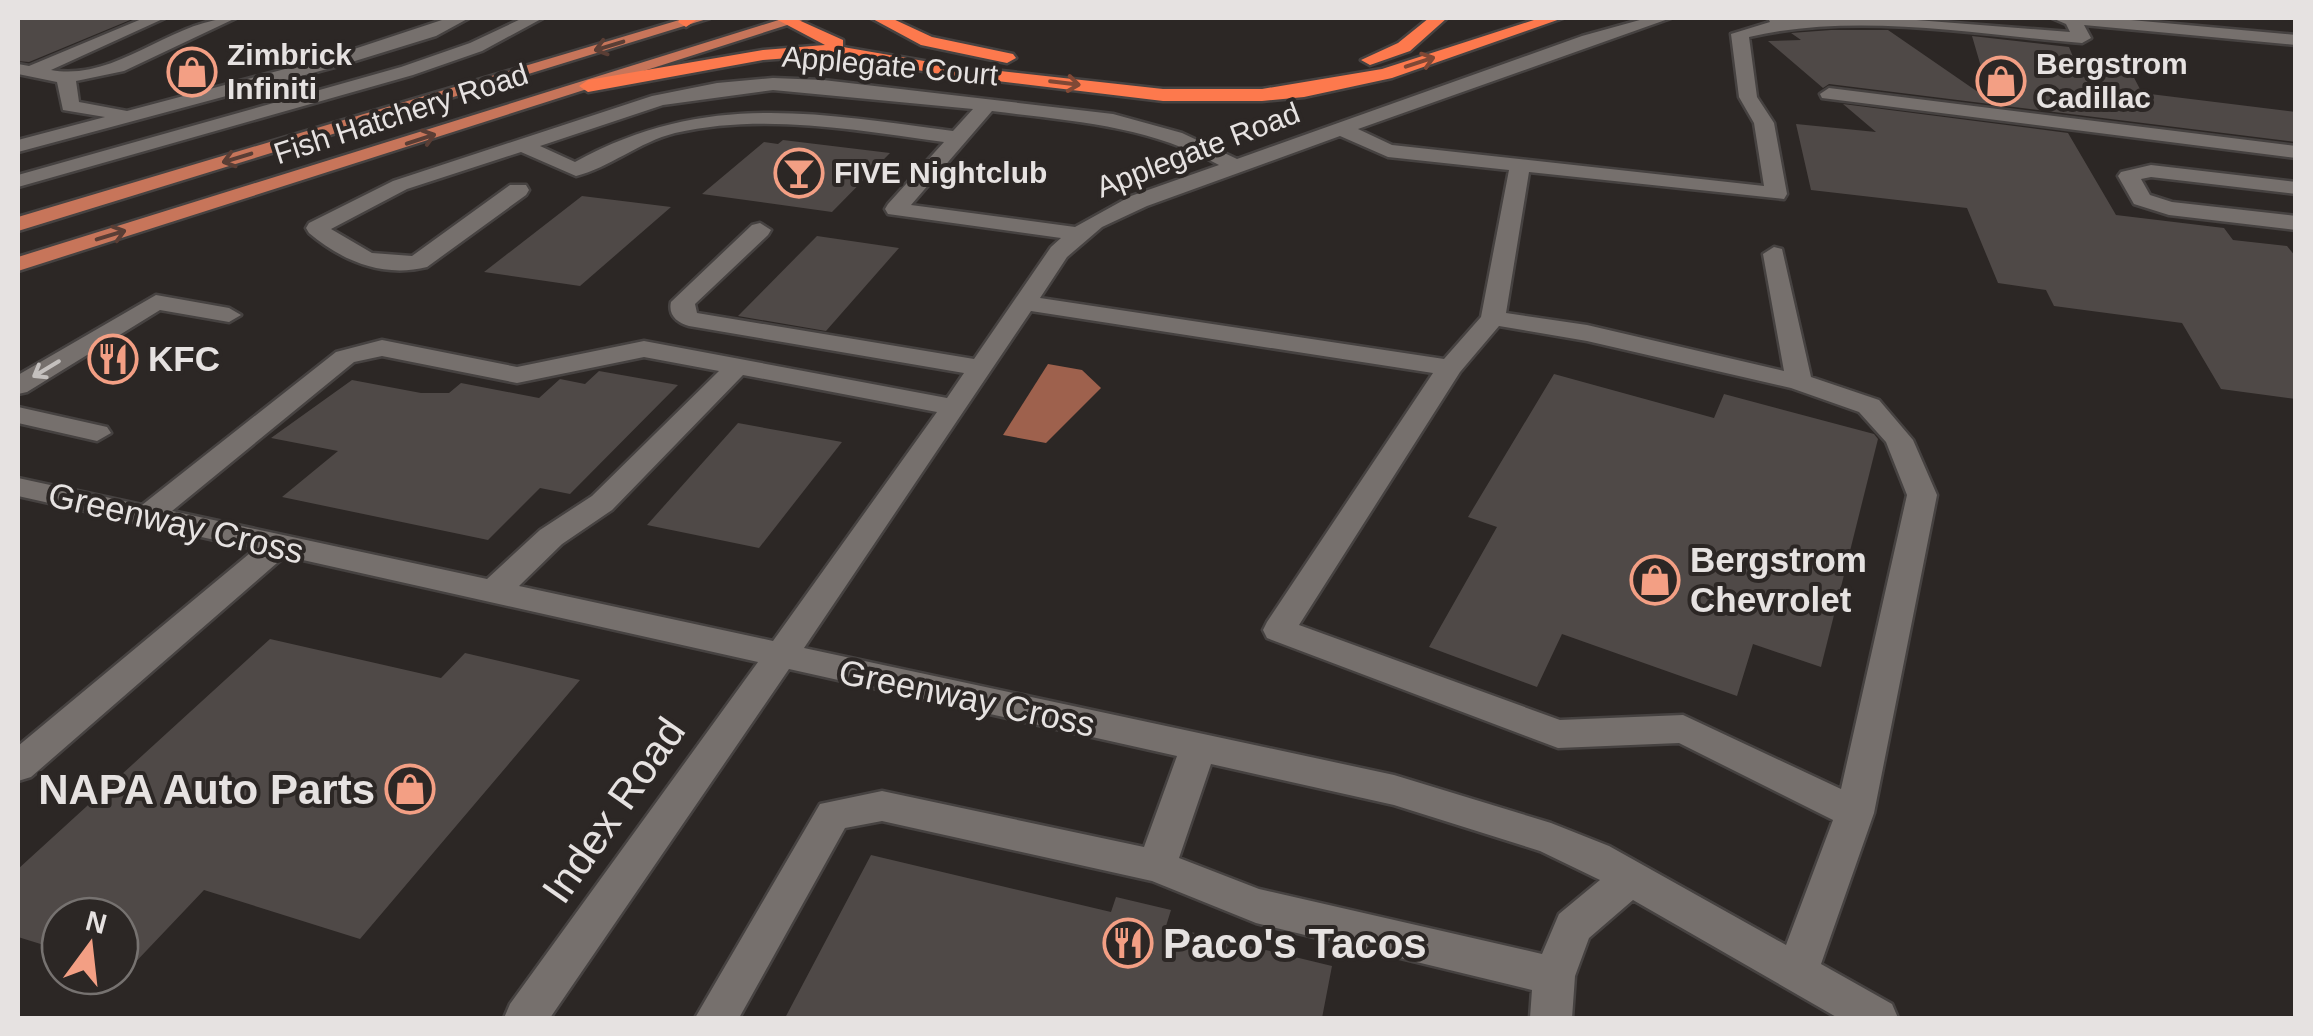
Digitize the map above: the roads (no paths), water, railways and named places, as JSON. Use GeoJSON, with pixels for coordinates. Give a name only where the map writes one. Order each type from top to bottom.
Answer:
{"type":"FeatureCollection","features":[{"type":"Feature","properties":{"kind":"highway"},"geometry":{"type":"LineString","coordinates":[[879,18],[904,32],[957,49],[1162,75],[1250,80],[1343,68],[1404,47],[1438,18]]}},
{"type":"Feature","properties":{"kind":"highway"},"geometry":{"type":"LineString","coordinates":[[588,86],[803,50],[864,54],[947,70],[1163,94],[1262,95],[1304,91],[1386,74],[1555,18]]}},
{"type":"Feature","properties":{"kind":"highway"},"geometry":{"type":"LineString","coordinates":[[790,19],[864,54]]}},
{"type":"Feature","properties":{"kind":"main road","name":"Fish Hatchery Road"},"geometry":{"type":"LineString","coordinates":[[18,224],[693,19]]}},
{"type":"Feature","properties":{"kind":"main road","name":"Fish Hatchery Road"},"geometry":{"type":"LineString","coordinates":[[22,263],[790,19]]}},
{"type":"Feature","properties":{"kind":"street"},"geometry":{"type":"LineString","coordinates":[[25,70],[157,18]]}},
{"type":"Feature","properties":{"kind":"street"},"geometry":{"type":"LineString","coordinates":[[25,70],[66,78],[118,67],[228,18]]}},
{"type":"Feature","properties":{"kind":"street"},"geometry":{"type":"LineString","coordinates":[[18,146],[351,57],[461,18]]}},
{"type":"Feature","properties":{"kind":"street"},"geometry":{"type":"LineString","coordinates":[[18,181],[407,70],[476,47],[535,18]]}},
{"type":"Feature","properties":{"kind":"street","name":"Applegate Road"},"geometry":{"type":"LineString","coordinates":[[780,657],[1059,252],[1094,222],[1233,165],[1588,40],[1663,18]]}},
{"type":"Feature","properties":{"kind":"street"},"geometry":{"type":"LineString","coordinates":[[2060,18],[2296,40]]}},
{"type":"Feature","properties":{"kind":"street"},"geometry":{"type":"LineString","coordinates":[[1340,128],[1388,151],[1776,194],[1764,123],[1748,97],[1740,34],[1780,21],[1884,22],[2082,38],[2072,19]]}},
{"type":"Feature","properties":{"kind":"street"},"geometry":{"type":"LineString","coordinates":[[66,78],[70,106],[137,115],[182,135]]}},
{"type":"Feature","properties":{"kind":"street","name":"Applegate Court"},"geometry":{"type":"LineString","coordinates":[[518,190],[420,262],[402,265],[339,249],[317,228],[400,185],[659,100],[773,84],[988,104],[1155,128],[1196,144],[1233,165]]}},
{"type":"Feature","properties":{"kind":"street"},"geometry":{"type":"LineString","coordinates":[[1829,94],[2296,152]]}},
{"type":"Feature","properties":{"kind":"street"},"geometry":{"type":"LineString","coordinates":[[988,104],[896,209],[1080,234]]}},
{"type":"Feature","properties":{"kind":"street"},"geometry":{"type":"LineString","coordinates":[[520,144],[576,170],[602,152],[695,120],[748,115],[794,117],[958,138]]}},
{"type":"Feature","properties":{"kind":"street"},"geometry":{"type":"LineString","coordinates":[[1520,165],[1494,318],[1450,368],[1278,630],[1558,734],[1683,730],[1855,813]]}},
{"type":"Feature","properties":{"kind":"street"},"geometry":{"type":"LineString","coordinates":[[2296,188],[2152,171],[2128,176],[2142,198],[2168,208],[2296,223]]}},
{"type":"Feature","properties":{"kind":"street"},"geometry":{"type":"LineString","coordinates":[[760,230],[683,302],[681,310],[689,319],[980,368]]}},
{"type":"Feature","properties":{"kind":"street"},"geometry":{"type":"LineString","coordinates":[[1774,254],[1799,382]]}},
{"type":"Feature","properties":{"kind":"street"},"geometry":{"type":"LineString","coordinates":[[18,386],[156,302],[229,315]]}},
{"type":"Feature","properties":{"kind":"street"},"geometry":{"type":"LineString","coordinates":[[1024,303],[1450,368]]}},
{"type":"Feature","properties":{"kind":"street"},"geometry":{"type":"LineString","coordinates":[[1494,318],[1588,333],[1799,382],[1869,406],[1898,440],[1922,495],[1855,813],[1797,972]]}},
{"type":"Feature","properties":{"kind":"street"},"geometry":{"type":"LineString","coordinates":[[146,516],[345,357],[365,349],[382,348],[516,375],[644,350],[954,408]]}},
{"type":"Feature","properties":{"kind":"street"},"geometry":{"type":"LineString","coordinates":[[492,593],[551,537],[602,504],[736,367]]}},
{"type":"Feature","properties":{"kind":"street"},"geometry":{"type":"LineString","coordinates":[[18,415],[97,432]]}},
{"type":"Feature","properties":{"kind":"street","name":"Greenway Cross"},"geometry":{"type":"LineString","coordinates":[[18,487],[1394,790],[1551,839],[1630,878],[1876,1018]]}},
{"type":"Feature","properties":{"kind":"street"},"geometry":{"type":"LineString","coordinates":[[18,767],[278,546]]}},
{"type":"Feature","properties":{"kind":"street","name":"Index Road"},"geometry":{"type":"LineString","coordinates":[[524,1018],[780,657]]}},
{"type":"Feature","properties":{"kind":"street"},"geometry":{"type":"LineString","coordinates":[[1157,866],[1198,748]]}},
{"type":"Feature","properties":{"kind":"street"},"geometry":{"type":"LineString","coordinates":[[716,1018],[833,815],[882,806],[1157,866],[1256,906],[1554,976]]}},
{"type":"Feature","properties":{"kind":"street"},"geometry":{"type":"LineString","coordinates":[[1551,1018],[1554,976],[1573,927],[1630,878]]}},
{"type":"Feature","properties":{"kind":"place","name":"Zimbrick Infiniti"},"geometry":{"type":"Point","coordinates":[192,72]}},
{"type":"Feature","properties":{"kind":"place","name":"Bergstrom Cadillac"},"geometry":{"type":"Point","coordinates":[2001,81]}},
{"type":"Feature","properties":{"kind":"place","name":"FIVE Nightclub"},"geometry":{"type":"Point","coordinates":[799,173]}},
{"type":"Feature","properties":{"kind":"place","name":"KFC"},"geometry":{"type":"Point","coordinates":[113,359]}},
{"type":"Feature","properties":{"kind":"place","name":"Bergstrom Chevrolet"},"geometry":{"type":"Point","coordinates":[1655,580]}},
{"type":"Feature","properties":{"kind":"place","name":"NAPA Auto Parts"},"geometry":{"type":"Point","coordinates":[410,789]}},
{"type":"Feature","properties":{"kind":"place","name":"Paco's Tacos"},"geometry":{"type":"Point","coordinates":[1128,943]}}]}
